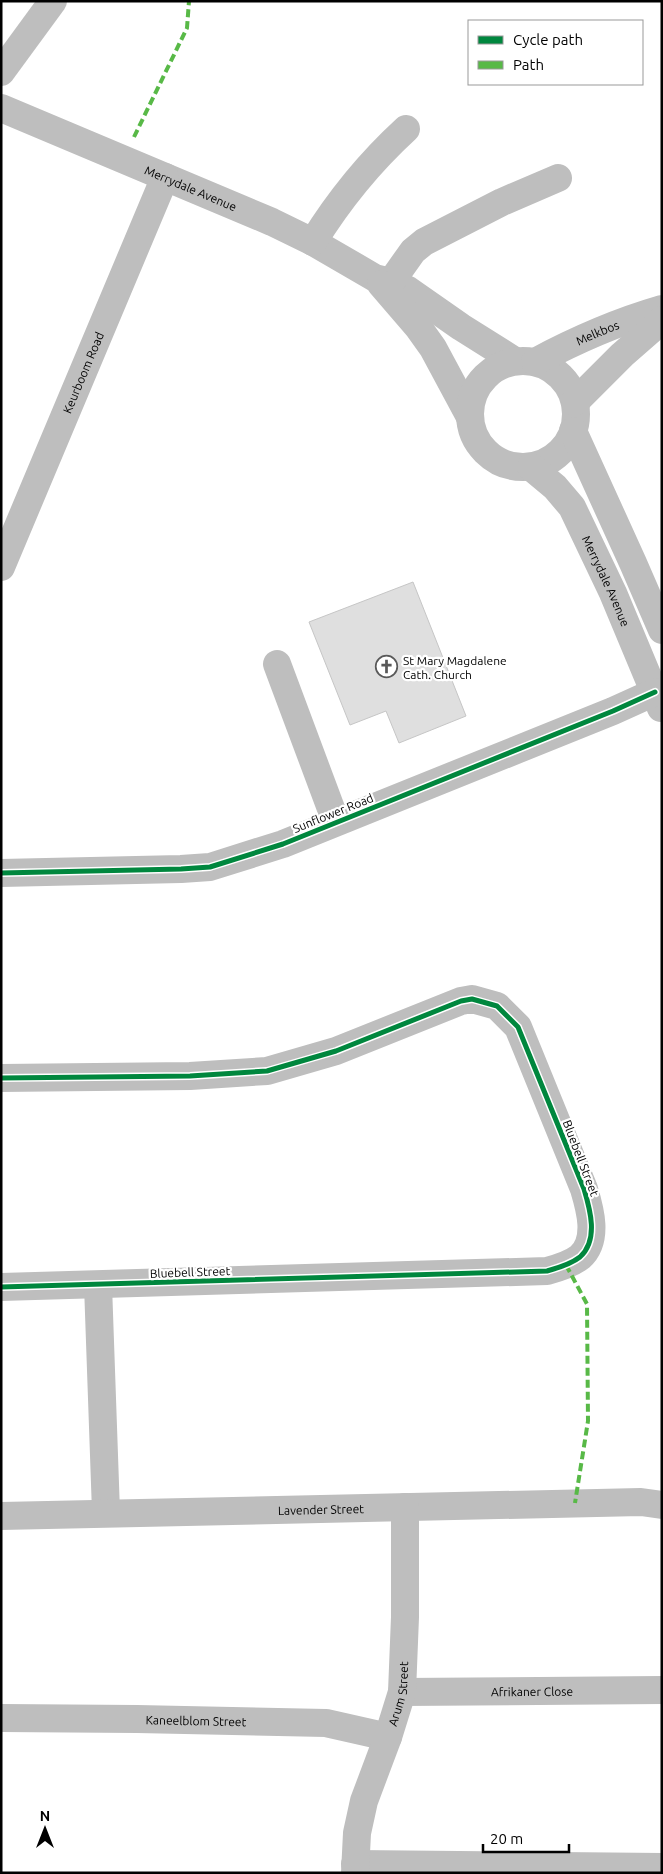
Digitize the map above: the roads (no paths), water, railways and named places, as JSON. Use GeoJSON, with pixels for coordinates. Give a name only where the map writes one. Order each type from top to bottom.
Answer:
{"type":"FeatureCollection","features":[{"type":"Feature","properties":{"kind":"street"},"geometry":{"type":"LineString","coordinates":[[1,72],[53,1]]}},
{"type":"Feature","properties":{"kind":"street","name":"Merrydale Avenue"},"geometry":{"type":"LineString","coordinates":[[1,108],[313,242],[383,280],[408,290],[461,327],[525,362]]}},
{"type":"Feature","properties":{"kind":"street"},"geometry":{"type":"LineString","coordinates":[[313,242],[336,206],[388,145],[406,129]]}},
{"type":"Feature","properties":{"kind":"street","name":"Keurboom Road"},"geometry":{"type":"LineString","coordinates":[[1,567],[164,178]]}},
{"type":"Feature","properties":{"kind":"street"},"geometry":{"type":"LineString","coordinates":[[383,280],[424,242],[455,225],[558,178]]}},
{"type":"Feature","properties":{"kind":"street","name":"Merrydale Avenue"},"geometry":{"type":"LineString","coordinates":[[383,280],[428,341],[469,414]]}},
{"type":"Feature","properties":{"kind":"street","name":"Melkbos"},"geometry":{"type":"LineString","coordinates":[[525,362],[629,318],[662,309]]}},
{"type":"Feature","properties":{"kind":"street"},"geometry":{"type":"LineString","coordinates":[[575,402],[622,355],[662,320]]}},
{"type":"Feature","properties":{"kind":"street"},"geometry":{"type":"LineString","coordinates":[[525,362],[549,368],[560,377],[570,389],[575,402],[576,416],[573,431],[567,444],[557,455],[530,467],[515,467],[488,455],[478,443],[472,429],[469,414],[472,398],[479,384],[490,372],[525,362]]}},
{"type":"Feature","properties":{"kind":"street"},"geometry":{"type":"LineString","coordinates":[[573,431],[662,630]]}},
{"type":"Feature","properties":{"kind":"street","name":"Merrydale Avenue"},"geometry":{"type":"LineString","coordinates":[[530,467],[555,487],[572,507],[613,593],[658,700]]}},
{"type":"Feature","properties":{"kind":"street"},"geometry":{"type":"LineString","coordinates":[[276,664],[336,822]]}},
{"type":"Feature","properties":{"kind":"street","name":"Sunflower Road"},"geometry":{"type":"LineString","coordinates":[[1,874],[181,870],[210,867],[283,844],[614,712],[658,700]]}},
{"type":"Feature","properties":{"kind":"street","name":"Bluebell Street"},"geometry":{"type":"LineString","coordinates":[[1,1078],[190,1076],[267,1071],[336,1051],[461,1001],[472,999],[486,1002],[497,1006],[518,1027],[584,1189],[591,1211],[592,1227],[587,1247],[580,1257],[566,1265],[547,1271],[1,1287]]}},
{"type":"Feature","properties":{"kind":"street"},"geometry":{"type":"LineString","coordinates":[[98,1285],[106,1512]]}},
{"type":"Feature","properties":{"kind":"street","name":"Lavender Street"},"geometry":{"type":"LineString","coordinates":[[1,1516],[106,1512],[655,1501]]}},
{"type":"Feature","properties":{"kind":"street","name":"Arum Street"},"geometry":{"type":"LineString","coordinates":[[355,1868],[357,1833],[364,1801],[388,1737],[402,1692],[405,1617],[404,1507]]}},
{"type":"Feature","properties":{"kind":"street","name":"Afrikaner Close"},"geometry":{"type":"LineString","coordinates":[[402,1692],[662,1690]]}},
{"type":"Feature","properties":{"kind":"street","name":"Kaneelblom Street"},"geometry":{"type":"LineString","coordinates":[[1,1718],[318,1722],[388,1737]]}},
{"type":"Feature","properties":{"kind":"street"},"geometry":{"type":"LineString","coordinates":[[355,1868],[662,1867]]}},
{"type":"Feature","properties":{"kind":"place","name":"St Mary Magdalene Cath. Church"},"geometry":{"type":"Point","coordinates":[387,667]}}]}
